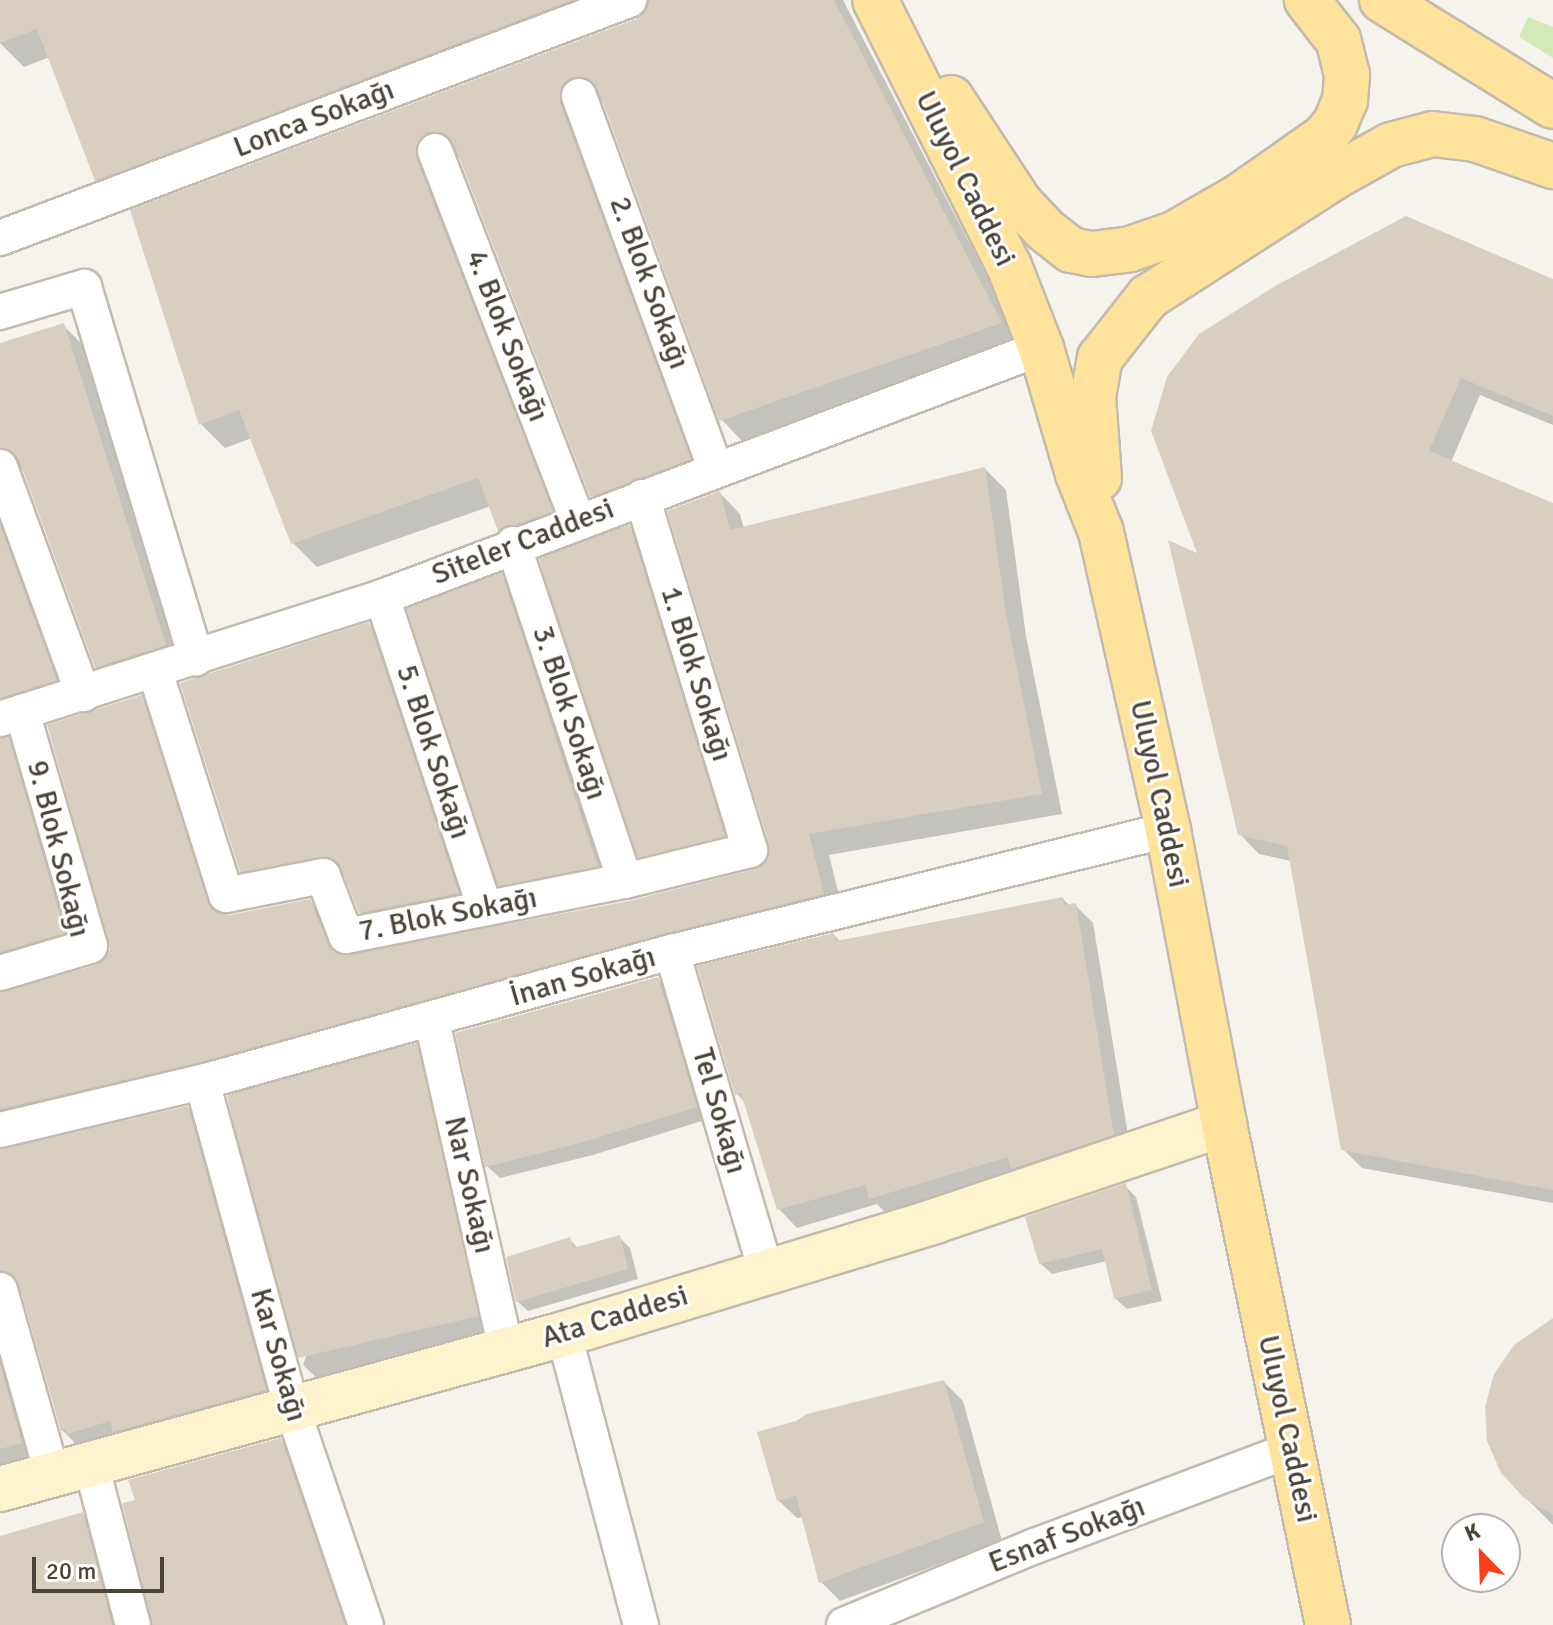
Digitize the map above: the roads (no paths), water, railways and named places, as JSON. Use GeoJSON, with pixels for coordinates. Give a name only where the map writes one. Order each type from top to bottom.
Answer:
{"type":"FeatureCollection","features":[{"type":"Feature","properties":{"kind":"main road","name":"Uluyol Caddesi"},"geometry":{"type":"LineString","coordinates":[[875,0],[1009,266],[1041,348],[1078,474],[1101,532],[1168,830],[1224,1124],[1328,1625]]}},
{"type":"Feature","properties":{"kind":"main road"},"geometry":{"type":"LineString","coordinates":[[898,41],[938,82],[964,115],[1020,203],[1044,229],[1071,250],[1092,254],[1130,249],[1174,234],[1240,196],[1324,137],[1335,124],[1345,100],[1347,75],[1338,40],[1307,0]]}},
{"type":"Feature","properties":{"kind":"main road"},"geometry":{"type":"LineString","coordinates":[[1382,0],[1553,106]]}},
{"type":"Feature","properties":{"kind":"main road"},"geometry":{"type":"LineString","coordinates":[[1101,532],[1093,397],[1100,358],[1148,297],[1334,177],[1391,145],[1433,134],[1475,139],[1553,166]]}},
{"type":"Feature","properties":{"kind":"street","name":"Lonca Sokağı"},"geometry":{"type":"LineString","coordinates":[[0,238],[629,0]]}},
{"type":"Feature","properties":{"kind":"street","name":"2. Blok Sokağı"},"geometry":{"type":"LineString","coordinates":[[579,96],[716,470]]}},
{"type":"Feature","properties":{"kind":"street","name":"4. Blok Sokağı"},"geometry":{"type":"LineString","coordinates":[[435,151],[578,521]]}},
{"type":"Feature","properties":{"kind":"street"},"geometry":{"type":"LineString","coordinates":[[0,312],[84,287],[196,658]]}},
{"type":"Feature","properties":{"kind":"street","name":"Siteler Caddesi"},"geometry":{"type":"LineString","coordinates":[[11,716],[382,597],[513,544],[1041,348]]}},
{"type":"Feature","properties":{"kind":"street"},"geometry":{"type":"LineString","coordinates":[[0,467],[83,694]]}},
{"type":"Feature","properties":{"kind":"street","name":"1. Blok Sokağı"},"geometry":{"type":"LineString","coordinates":[[642,497],[750,850]]}},
{"type":"Feature","properties":{"kind":"street","name":"3. Blok Sokağı"},"geometry":{"type":"LineString","coordinates":[[513,544],[625,881]]}},
{"type":"Feature","properties":{"kind":"street","name":"5. Blok Sokağı"},"geometry":{"type":"LineString","coordinates":[[382,597],[485,908]]}},
{"type":"Feature","properties":{"kind":"street","name":"7. Blok Sokağı"},"geometry":{"type":"LineString","coordinates":[[155,671],[226,895],[323,876],[346,936],[625,881],[750,850]]}},
{"type":"Feature","properties":{"kind":"street","name":"9. Blok Sokağı"},"geometry":{"type":"LineString","coordinates":[[0,973],[90,946],[11,716]]}},
{"type":"Feature","properties":{"kind":"street","name":"İnan Sokağı"},"geometry":{"type":"LineString","coordinates":[[0,1130],[202,1082],[432,1021],[672,952],[1168,830]]}},
{"type":"Feature","properties":{"kind":"street","name":"Tel Sokağı"},"geometry":{"type":"LineString","coordinates":[[672,952],[766,1271]]}},
{"type":"Feature","properties":{"kind":"street","name":"Nar Sokağı"},"geometry":{"type":"LineString","coordinates":[[432,1021],[506,1350]]}},
{"type":"Feature","properties":{"kind":"street","name":"Kar Sokağı"},"geometry":{"type":"LineString","coordinates":[[202,1082],[292,1408],[366,1625]]}},
{"type":"Feature","properties":{"kind":"street","name":"Ata Caddesi"},"geometry":{"type":"LineString","coordinates":[[0,1489],[564,1334],[935,1221],[1224,1124]]}},
{"type":"Feature","properties":{"kind":"street"},"geometry":{"type":"LineString","coordinates":[[0,1290],[133,1625]]}},
{"type":"Feature","properties":{"kind":"street"},"geometry":{"type":"LineString","coordinates":[[564,1334],[641,1625]]}},
{"type":"Feature","properties":{"kind":"street","name":"Esnaf Sokağı"},"geometry":{"type":"LineString","coordinates":[[844,1625],[1035,1546],[1291,1450]]}}]}
